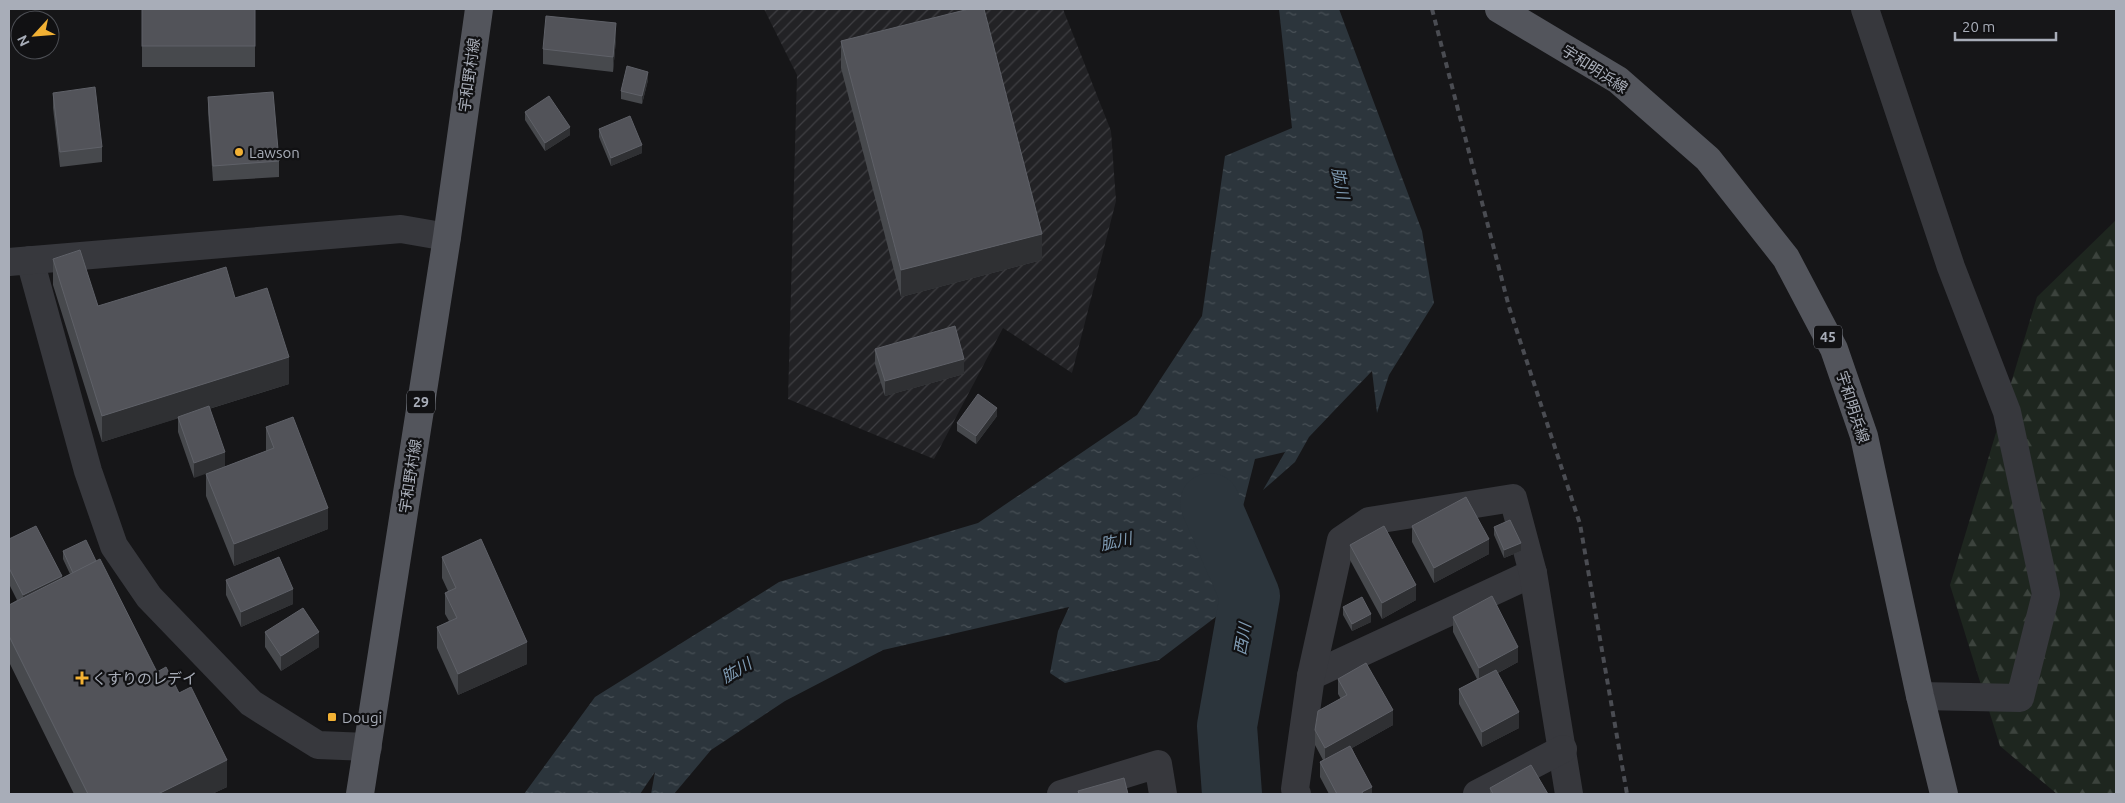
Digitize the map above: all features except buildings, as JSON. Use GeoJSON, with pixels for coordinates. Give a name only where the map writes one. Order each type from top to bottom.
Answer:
{"type":"FeatureCollection","features":[{"type":"Feature","properties":{"kind":"main road","name":"宇和野村線"},"geometry":{"type":"LineString","coordinates":[[360,794],[447,237],[479,9]]}},
{"type":"Feature","properties":{"kind":"main road","name":"宇和明浜線"},"geometry":{"type":"LineString","coordinates":[[1499,9],[1618,80],[1632,92],[1708,159],[1786,258],[1834,349],[1864,436],[1920,696],[1944,794]]}},
{"type":"Feature","properties":{"kind":"street"},"geometry":{"type":"LineString","coordinates":[[1866,9],[1951,267],[2007,412],[2046,594],[2020,698],[1920,696]]}},
{"type":"Feature","properties":{"kind":"street"},"geometry":{"type":"LineString","coordinates":[[368,747],[318,744],[251,703],[149,597],[114,546],[20,261],[401,229],[447,237]]}},
{"type":"Feature","properties":{"kind":"street"},"geometry":{"type":"LineString","coordinates":[[1297,794],[1295,789],[1311,676],[1341,540],[1370,522],[1513,498],[1533,573],[1569,794]]}},
{"type":"Feature","properties":{"kind":"street"},"geometry":{"type":"LineString","coordinates":[[1311,676],[1533,573]]}},
{"type":"Feature","properties":{"kind":"street"},"geometry":{"type":"LineString","coordinates":[[1477,794],[1563,749]]}},
{"type":"Feature","properties":{"kind":"street"},"geometry":{"type":"LineString","coordinates":[[1061,794],[1158,764],[1163,794]]}},
{"type":"Feature","properties":{"kind":"shaded area"},"geometry":{"type":"Polygon","coordinates":[[[764,9],[1063,9],[1111,131],[1116,201],[1072,373],[1003,328],[934,459],[788,399],[797,75],[764,9]]]}},
{"type":"Feature","properties":{"kind":"green space"},"geometry":{"type":"Polygon","coordinates":[[[2116,220],[2116,794],[2057,794],[2000,746],[1950,585],[2037,297],[2116,220]]]}},
{"type":"Feature","properties":{"kind":"water","name":"肱川"},"geometry":{"type":"Polygon","coordinates":[[[1279,9],[1339,9],[1422,231],[1434,303],[1389,375],[1377,413],[1372,371],[1309,437],[1295,462],[1263,490],[1285,452],[1255,459],[1237,530],[1250,569],[1217,616],[1159,660],[1065,683],[1050,673],[1058,631],[1069,607],[883,650],[785,701],[711,750],[674,794],[651,794],[655,772],[640,794],[524,794],[595,697],[779,582],[978,523],[1137,415],[1202,316],[1225,156],[1292,128],[1279,9]]]}},
{"type":"Feature","properties":{"kind":"waterway","name":"西川"},"geometry":{"type":"LineString","coordinates":[[1210,503],[1250,596],[1227,726],[1232,794]]}},
{"type":"Feature","properties":{"kind":"railway"},"geometry":{"type":"LineString","coordinates":[[1432,9],[1509,307],[1580,524],[1627,794]]}},
{"type":"Feature","properties":{"kind":"place","name":"Lawson"},"geometry":{"type":"Point","coordinates":[239,152]}},
{"type":"Feature","properties":{"kind":"place","name":"くすりのレデイ"},"geometry":{"type":"Point","coordinates":[82,678]}},
{"type":"Feature","properties":{"kind":"place","name":"Dougi"},"geometry":{"type":"Point","coordinates":[332,717]}}]}
